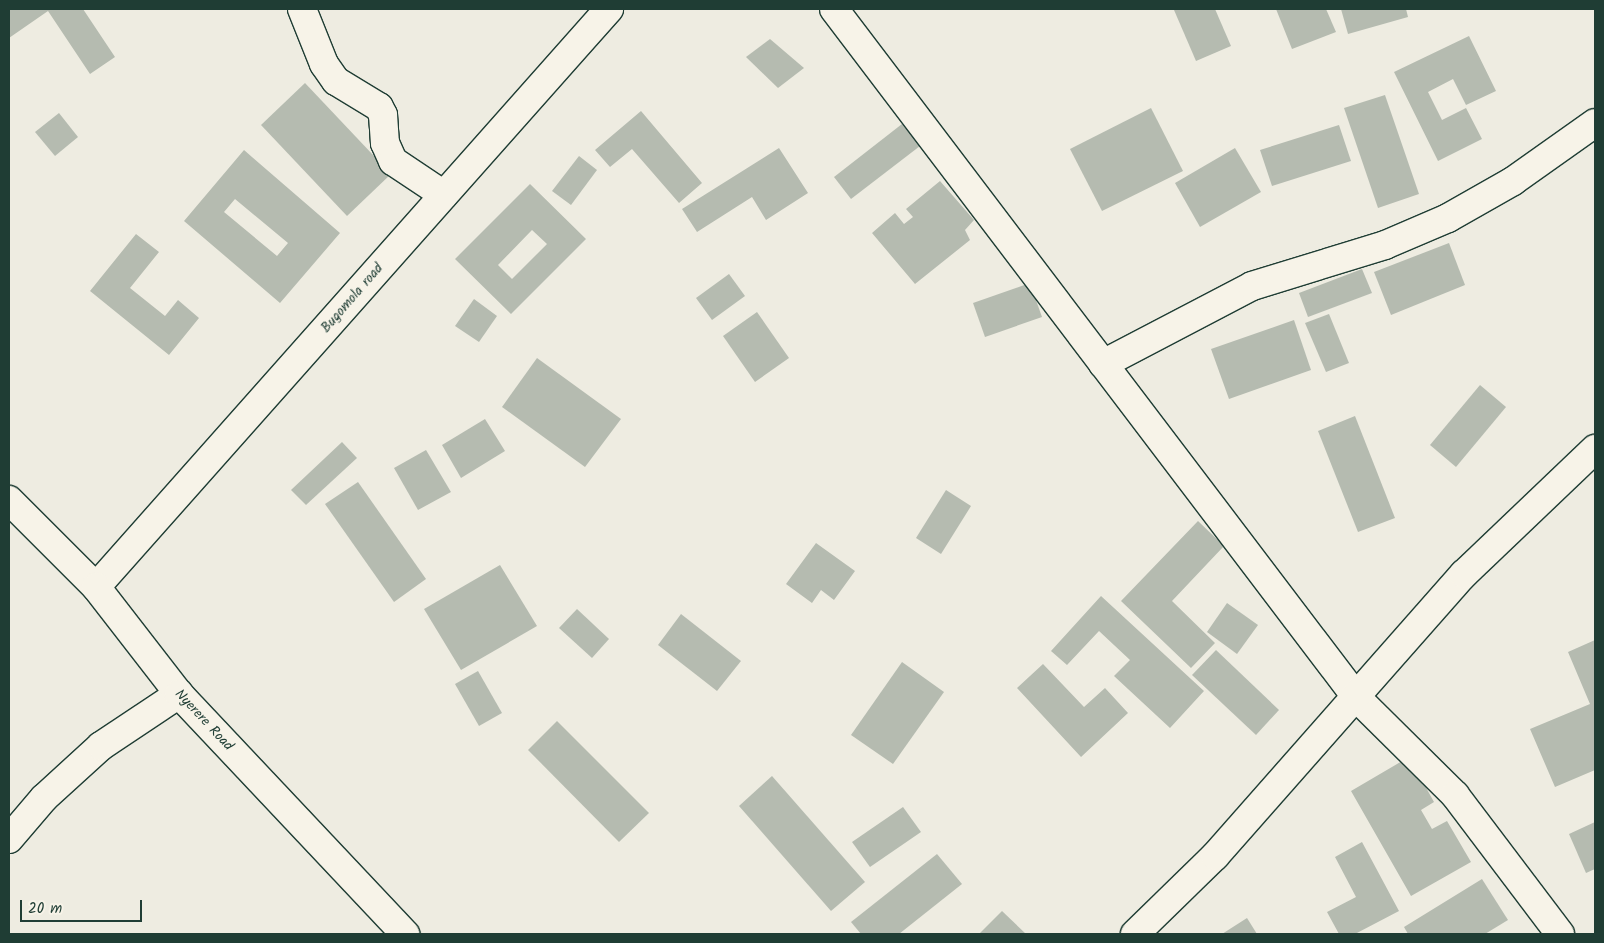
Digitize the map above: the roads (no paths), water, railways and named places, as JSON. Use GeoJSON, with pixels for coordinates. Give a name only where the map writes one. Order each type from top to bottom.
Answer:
{"type":"FeatureCollection","features":[{"type":"Feature","properties":{"kind":"main road"},"geometry":{"type":"LineString","coordinates":[[302,9],[324,64],[336,81],[378,107],[383,115],[385,143],[392,161],[444,195]]}},
{"type":"Feature","properties":{"kind":"main road","name":"Bugomola road"},"geometry":{"type":"LineString","coordinates":[[96,588],[609,9]]}},
{"type":"Feature","properties":{"kind":"main road"},"geometry":{"type":"LineString","coordinates":[[834,9],[1358,698],[1455,795],[1560,934]]}},
{"type":"Feature","properties":{"kind":"main road"},"geometry":{"type":"LineString","coordinates":[[1103,364],[1252,286],[1385,245],[1448,218],[1513,181],[1595,122]]}},
{"type":"Feature","properties":{"kind":"main road"},"geometry":{"type":"LineString","coordinates":[[1135,934],[1215,856],[1358,698],[1464,574],[1595,449]]}},
{"type":"Feature","properties":{"kind":"main road","name":"Nyerere Road"},"geometry":{"type":"LineString","coordinates":[[9,500],[96,588],[179,694],[405,934]]}},
{"type":"Feature","properties":{"kind":"main road"},"geometry":{"type":"LineString","coordinates":[[9,839],[44,798],[101,746],[179,694]]}}]}
